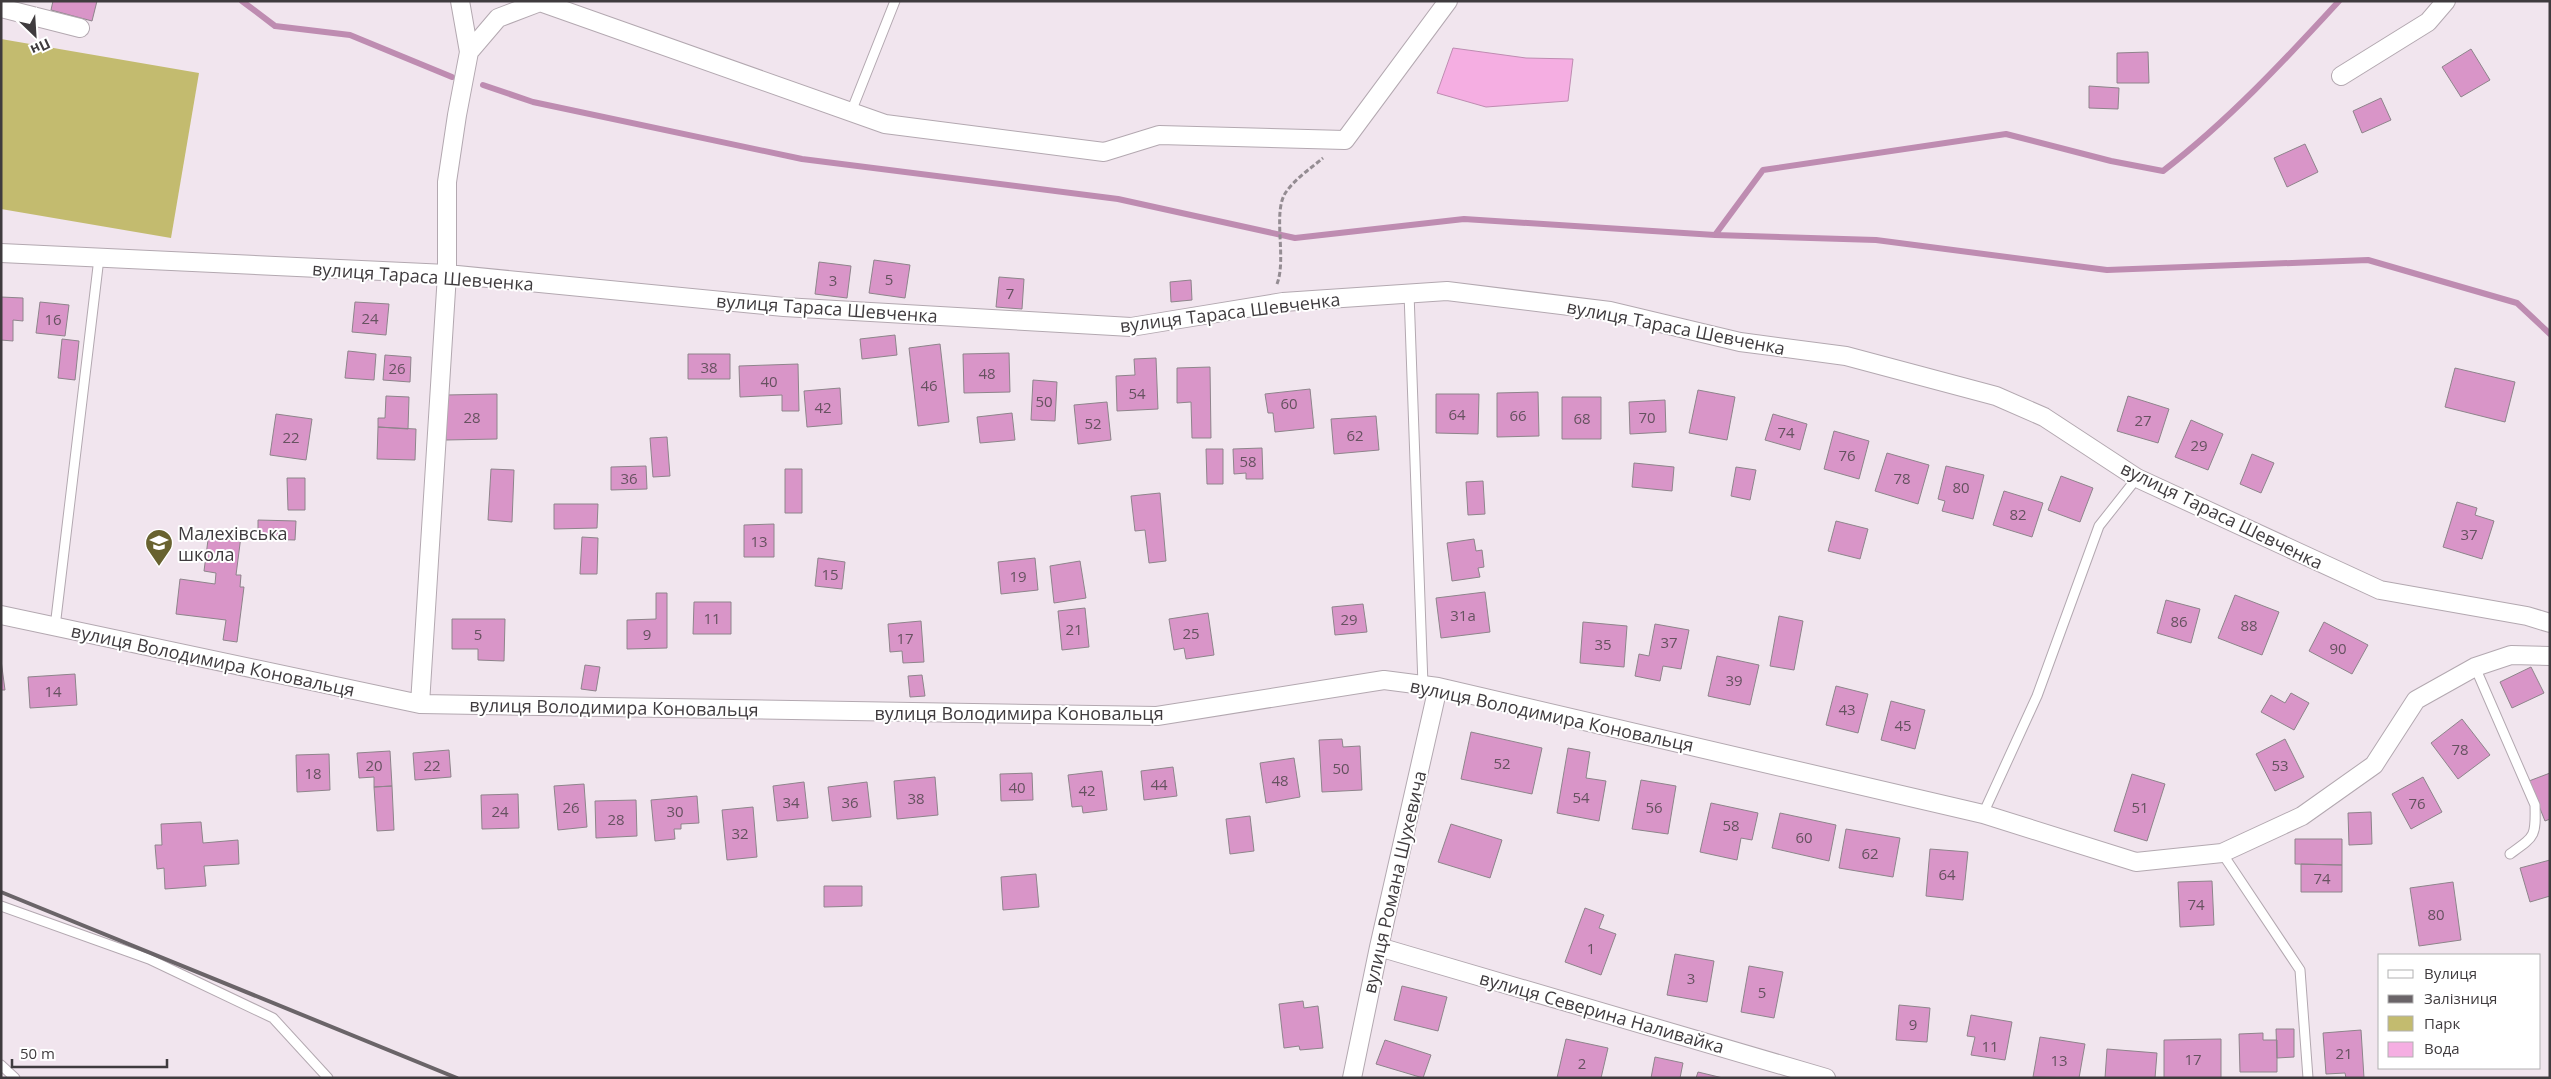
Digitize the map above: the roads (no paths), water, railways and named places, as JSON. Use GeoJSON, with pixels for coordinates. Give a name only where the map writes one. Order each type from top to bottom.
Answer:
{"type":"FeatureCollection","features":[{"type":"Feature","properties":{"kind":"street"},"geometry":{"type":"LineString","coordinates":[[420,704],[447,274],[448,182],[469,52],[460,1]]}},
{"type":"Feature","properties":{"kind":"street"},"geometry":{"type":"LineString","coordinates":[[469,52],[498,18],[540,2],[885,124],[1104,152],[1159,135],[1345,140],[1448,1]]}},
{"type":"Feature","properties":{"kind":"street"},"geometry":{"type":"LineString","coordinates":[[2341,76],[2428,22],[2446,1]]}},
{"type":"Feature","properties":{"kind":"street"},"geometry":{"type":"LineString","coordinates":[[1,8],[80,28]]}},
{"type":"Feature","properties":{"kind":"street","name":"вулиця Тараса Шевченка"},"geometry":{"type":"LineString","coordinates":[[1,253],[447,274],[784,307],[1131,327],[1282,302],[1447,291],[1610,311],[1740,342],[1855,359],[1996,396],[2044,417],[2137,478],[2380,590],[2527,616],[2550,623]]}},
{"type":"Feature","properties":{"kind":"street","name":"вулиця Володимира Коновальця"},"geometry":{"type":"LineString","coordinates":[[1,616],[420,704],[1157,716],[1384,680],[1431,686],[1983,814],[2136,862],[2222,853],[2302,816],[2374,765],[2416,700],[2475,667],[2510,655],[2550,656]]}},
{"type":"Feature","properties":{"kind":"street","name":"вулиця Романа Шухевича"},"geometry":{"type":"LineString","coordinates":[[1352,1078],[1431,686]]}},
{"type":"Feature","properties":{"kind":"street","name":"вулиця Северина Наливайка"},"geometry":{"type":"LineString","coordinates":[[1378,947],[1826,1078]]}},
{"type":"Feature","properties":{"kind":"lane"},"geometry":{"type":"LineString","coordinates":[[851,112],[895,1]]}},
{"type":"Feature","properties":{"kind":"lane"},"geometry":{"type":"LineString","coordinates":[[55,627],[99,258]]}},
{"type":"Feature","properties":{"kind":"lane"},"geometry":{"type":"LineString","coordinates":[[1409,293],[1431,686]]}},
{"type":"Feature","properties":{"kind":"lane"},"geometry":{"type":"LineString","coordinates":[[1983,814],[2037,696],[2099,526],[2137,478]]}},
{"type":"Feature","properties":{"kind":"lane"},"geometry":{"type":"LineString","coordinates":[[2475,667],[2535,805],[2536,830],[2527,842],[2510,854]]}},
{"type":"Feature","properties":{"kind":"lane"},"geometry":{"type":"LineString","coordinates":[[2222,853],[2300,970],[2308,1078]]}},
{"type":"Feature","properties":{"kind":"lane"},"geometry":{"type":"LineString","coordinates":[[1,906],[149,959],[273,1018],[328,1078]]}},
{"type":"Feature","properties":{"kind":"lane"},"geometry":{"type":"LineString","coordinates":[[1,1065],[15,1078]]}},
{"type":"Feature","properties":{"kind":"water"},"geometry":{"type":"Polygon","coordinates":[[[1453,48],[1526,58],[1573,59],[1568,101],[1486,107],[1437,93],[1453,48]]]}},
{"type":"Feature","properties":{"kind":"waterway"},"geometry":{"type":"LineString","coordinates":[[242,1],[275,26],[350,35],[452,77]]}},
{"type":"Feature","properties":{"kind":"waterway"},"geometry":{"type":"LineString","coordinates":[[483,85],[533,102],[802,159],[1118,199],[1295,238],[1464,219],[1715,235],[1763,170],[2006,134],[2111,161],[2163,171],[2233,111],[2339,1]]}},
{"type":"Feature","properties":{"kind":"waterway"},"geometry":{"type":"LineString","coordinates":[[1715,235],[1876,240],[2107,270],[2368,260],[2517,303],[2550,334]]}},
{"type":"Feature","properties":{"kind":"railway"},"geometry":{"type":"LineString","coordinates":[[1,892],[457,1078]]}},
{"type":"Feature","properties":{"kind":"place","name":"Малехівська школа"},"geometry":{"type":"Point","coordinates":[159,567]}}]}
